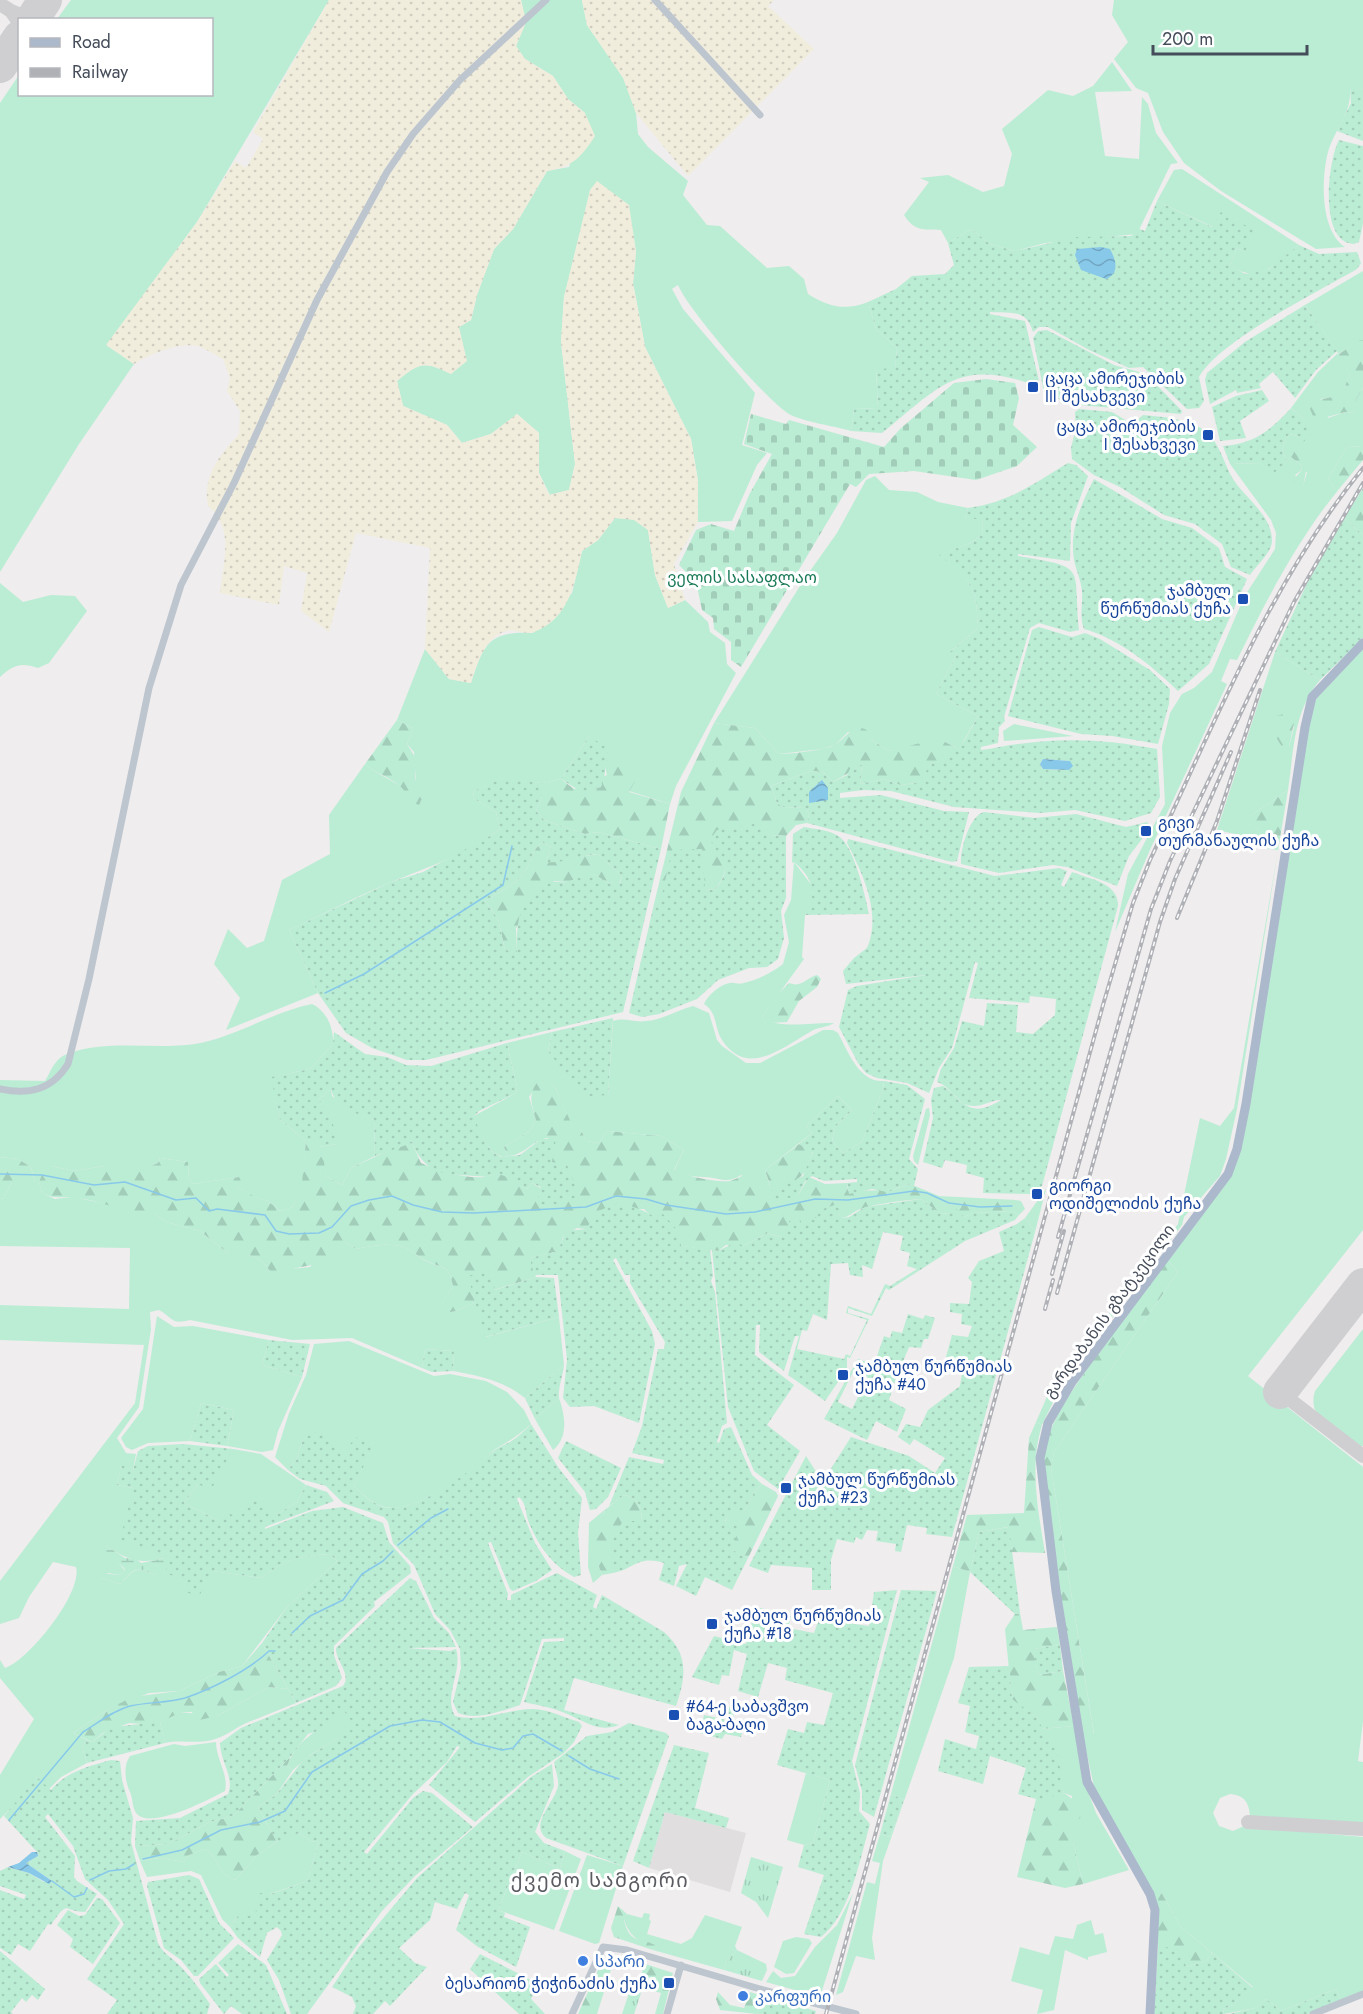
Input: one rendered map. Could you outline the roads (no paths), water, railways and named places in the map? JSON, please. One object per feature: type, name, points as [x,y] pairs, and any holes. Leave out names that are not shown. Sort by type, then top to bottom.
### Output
[{"type":"main road","name":"გარდაბანის გზატკეცილი","points":[[1150,2014],[1155,1910],[1150,1894],[1087,1782],[1042,1492],[1042,1442],[1048,1422],[1072,1382],[1228,1174],[1237,1149],[1246,1104],[1307,717],[1312,698],[1363,643]]},
{"type":"street","points":[[0,1089],[16,1093],[40,1090],[61,1075],[68,1064],[89,979],[149,688],[168,621],[181,585],[234,483],[317,300],[387,172],[413,134],[460,80],[546,0]]},
{"type":"street","points":[[655,0],[760,115]]},
{"type":"street","points":[[572,2014],[603,1947],[627,1950],[856,2014]]},
{"type":"street","points":[[667,2014],[681,1965]]},
{"type":"street","points":[[1313,2014],[1363,1994]]},
{"type":"water","points":[[1101,247],[1110,249],[1116,266],[1113,273],[1106,279],[1081,270],[1075,255],[1077,249]]},
{"type":"water","points":[[1043,759],[1070,761],[1073,766],[1069,770],[1043,769],[1040,764]]},
{"type":"water","points":[[822,780],[828,788],[828,800],[809,803],[809,792]]},
{"type":"water","points":[[32,1852],[37,1852],[38,1856],[26,1863],[52,1881],[49,1884],[29,1873],[8,1867],[19,1863]]},
{"type":"waterway","points":[[325,993],[364,974],[503,885],[512,846]]},
{"type":"waterway","points":[[0,1174],[42,1175],[94,1185],[125,1182],[176,1200],[196,1198],[209,1211],[217,1209],[265,1215],[276,1231],[289,1234],[319,1233],[332,1227],[351,1206],[392,1196],[413,1205],[442,1212],[474,1213],[586,1207],[616,1196],[646,1199],[666,1205],[726,1214],[755,1212],[815,1199],[848,1200],[914,1191],[927,1193],[949,1203],[980,1207],[1012,1206]]},
{"type":"waterway","points":[[398,1545],[431,1518],[448,1509]]},
{"type":"waterway","points":[[292,1633],[310,1616],[343,1600],[362,1574],[383,1561],[393,1551]]},
{"type":"waterway","points":[[9,1820],[83,1732],[105,1718],[130,1706],[178,1700],[196,1694],[241,1672],[269,1651],[275,1651]]},
{"type":"waterway","points":[[143,1859],[182,1850],[221,1830],[260,1822],[285,1811],[312,1772],[390,1726],[422,1720],[440,1722],[475,1743],[502,1750],[513,1748],[523,1736],[533,1734],[562,1751]]},
{"type":"waterway","points":[[569,1756],[590,1769],[619,1779]]},
{"type":"waterway","points":[[90,1880],[109,1871],[126,1869],[134,1864]]},
{"type":"waterway","points":[[52,1881],[74,1897],[84,1894],[87,1888]]},
{"type":"railway","points":[[826,2014],[1133,903],[1150,860],[1221,707],[1271,607],[1329,513],[1363,468]]},
{"type":"railway","points":[[1058,1237],[1151,909],[1170,861],[1294,602],[1363,483]]},
{"type":"railway","points":[[1177,918],[1217,821],[1260,690]]},
{"type":"railway","points":[[1057,1293],[1160,922],[1175,879],[1231,752]]},
{"type":"railway","points":[[1052,1274],[1064,1231]]},
{"type":"railway","points":[[1045,1309],[1053,1280]]},
{"type":"place","name":"ცაცა ამირეჯიბის III შესახვევი","points":[[1033,387]]},
{"type":"place","name":"ცაცა ამირეჯიბის I შესახვევი","points":[[1208,435]]},
{"type":"place","name":"ჯამბულ წურწუმიას ქუჩა","points":[[1243,599]]},
{"type":"place","name":"გივი თურმანაულის ქუჩა","points":[[1146,831]]},
{"type":"place","name":"გიორგი ოდიშელიძის ქუჩა","points":[[1037,1194]]},
{"type":"place","name":"ჯამბულ წურწუმიას ქუჩა #40","points":[[843,1375]]},
{"type":"place","name":"ჯამბულ წურწუმიას ქუჩა #23","points":[[786,1488]]},
{"type":"place","name":"ჯამბულ წურწუმიას ქუჩა #18","points":[[712,1624]]},
{"type":"place","name":"#64-ე საბავშვო ბაგა-ბაღი","points":[[674,1715]]},
{"type":"place","name":"სპარი","points":[[583,1961]]},
{"type":"place","name":"ბესარიონ ჭიჭინაძის ქუჩა","points":[[669,1983]]},
{"type":"place","name":"კარფური","points":[[743,1996]]},
{"type":"district","name":"ქვემო სამგორი","points":[[600,1880]]},
{"type":"park label","name":"ველის სასაფლაო","points":[[742,577]]}]
